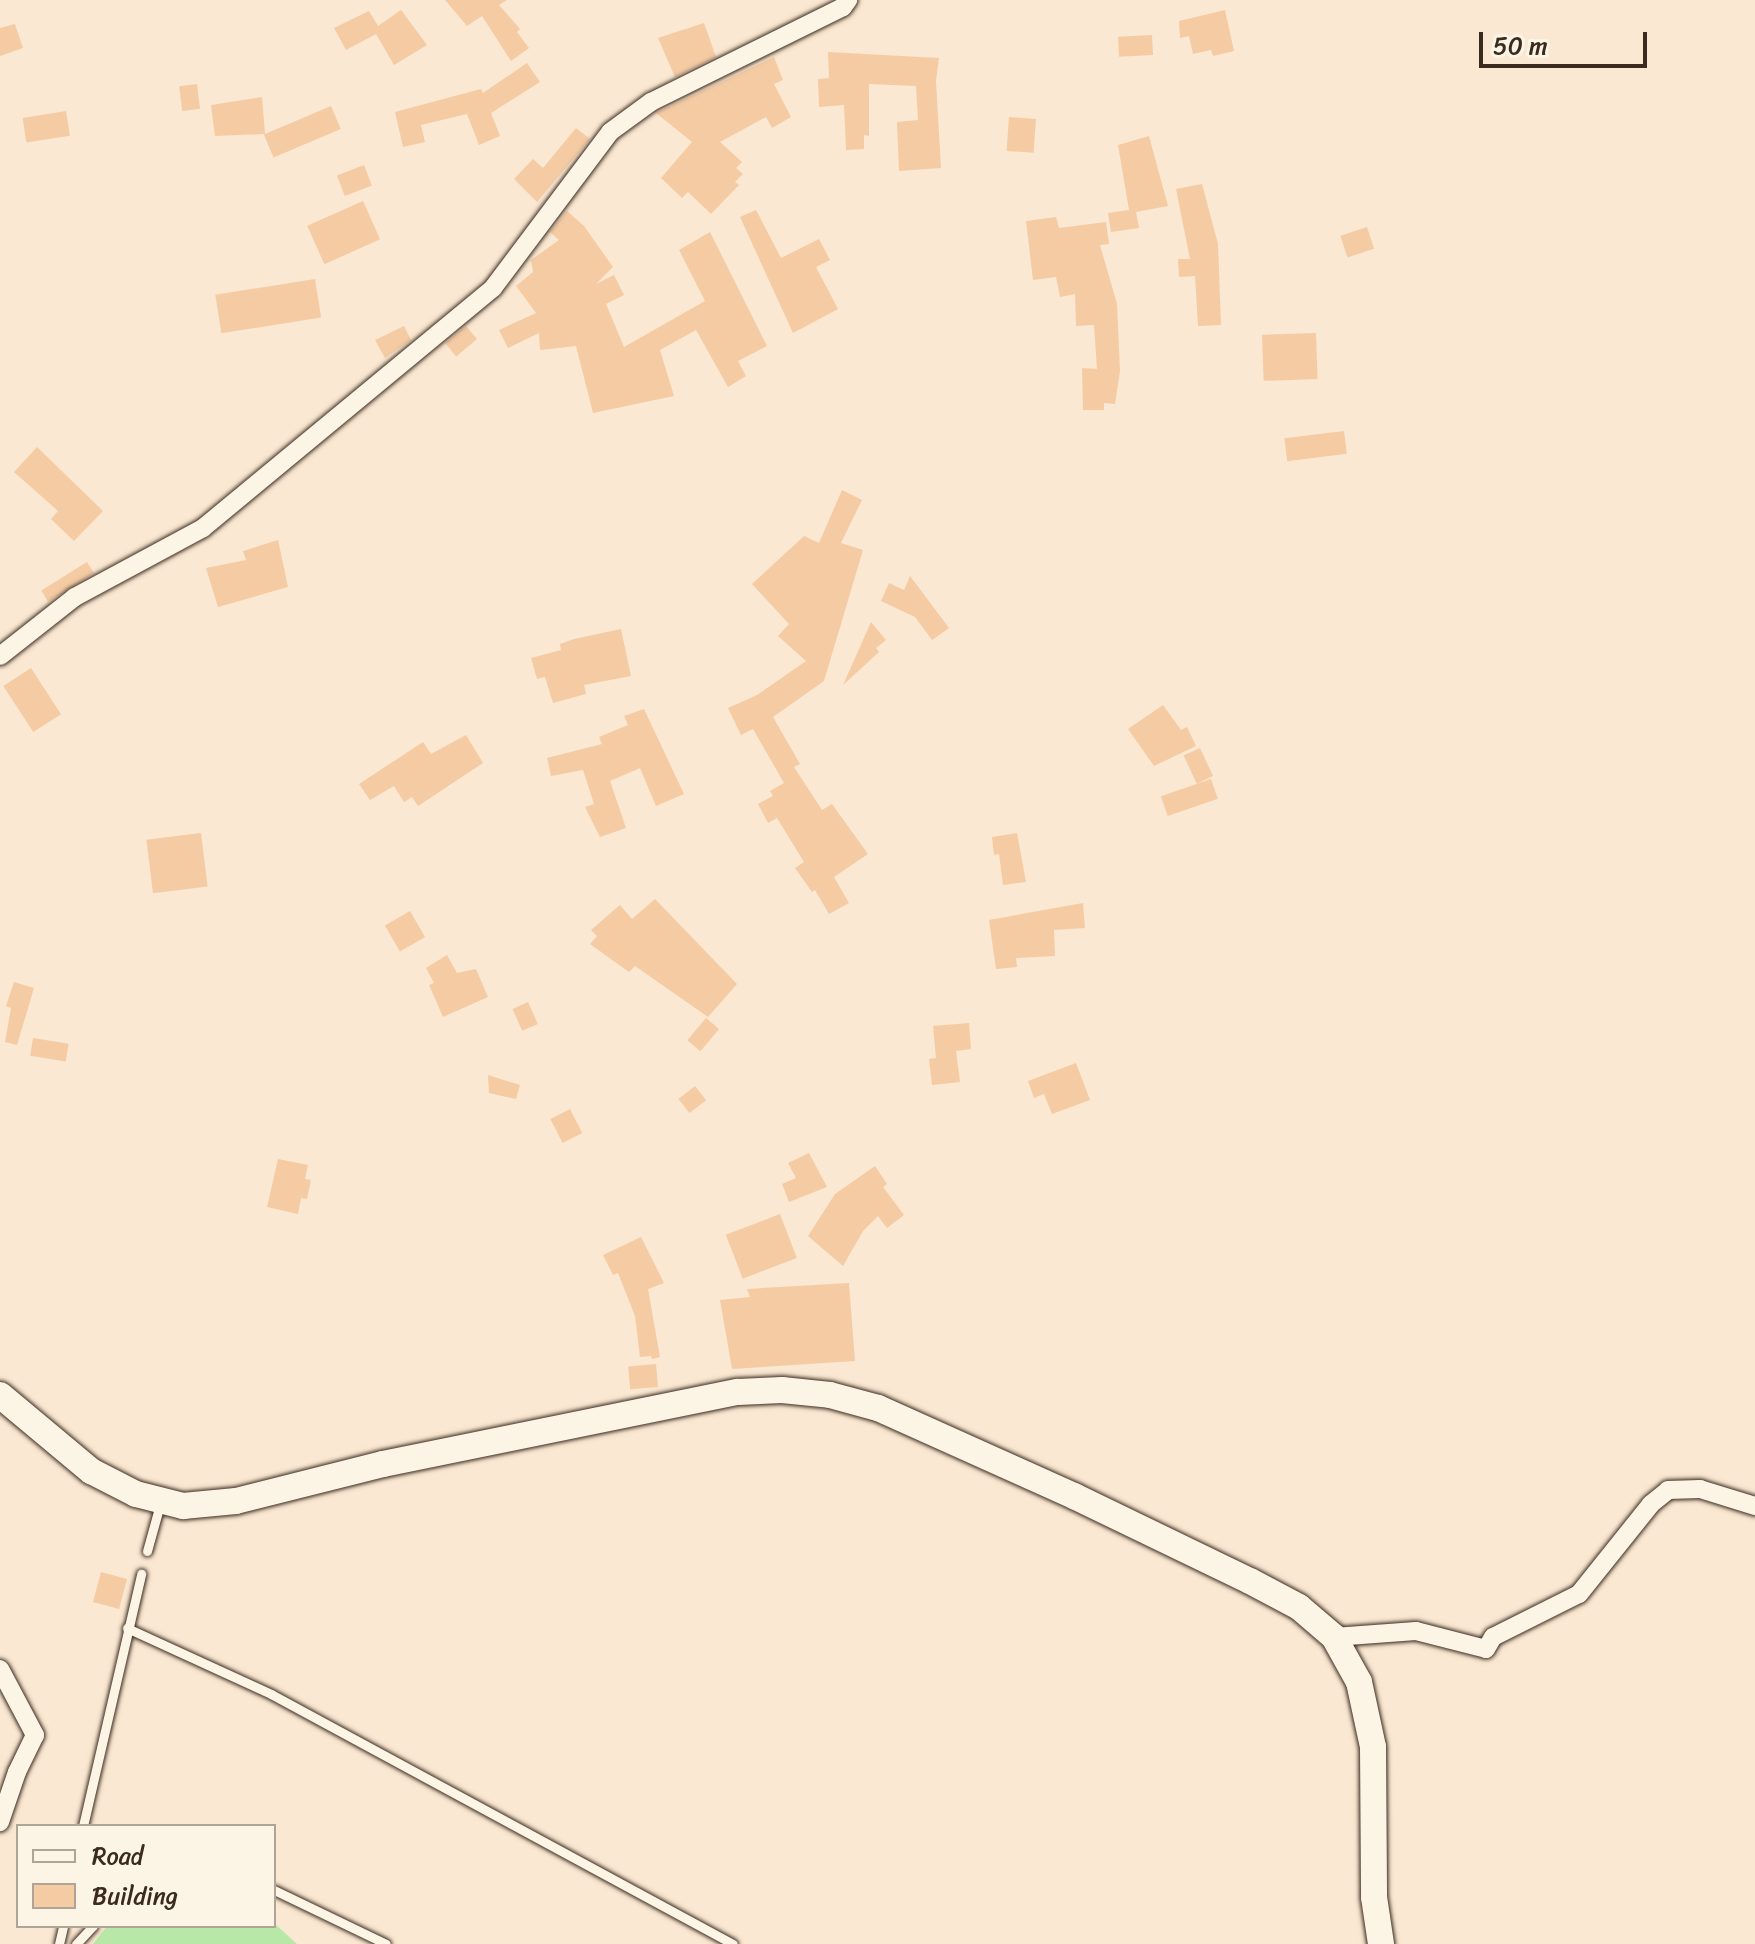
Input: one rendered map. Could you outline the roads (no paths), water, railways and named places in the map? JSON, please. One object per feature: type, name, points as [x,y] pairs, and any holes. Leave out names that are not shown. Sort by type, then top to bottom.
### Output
[{"type":"main road","points":[[0,1395],[91,1471],[161,1502],[183,1506],[236,1501],[383,1464],[738,1392],[782,1390],[830,1395],[878,1408],[1074,1496],[1299,1607],[1334,1637],[1359,1682],[1373,1747],[1374,1897],[1381,1944]]},
{"type":"street","points":[[0,656],[75,597],[203,528],[493,288],[610,132],[651,102],[843,7],[848,0]]},
{"type":"street","points":[[1334,1637],[1416,1631],[1486,1649],[1493,1637],[1579,1594],[1651,1504],[1668,1490],[1700,1489],[1755,1506]]},
{"type":"street","points":[[0,1669],[35,1735],[17,1772],[0,1822]]},
{"type":"lane","points":[[147,1551],[161,1502]]},
{"type":"lane","points":[[83,1824],[141,1574]]},
{"type":"lane","points":[[127,1628],[271,1694],[733,1944]]},
{"type":"lane","points":[[276,1891],[386,1944]]},
{"type":"lane","points":[[76,1944],[91,1928]]}]
